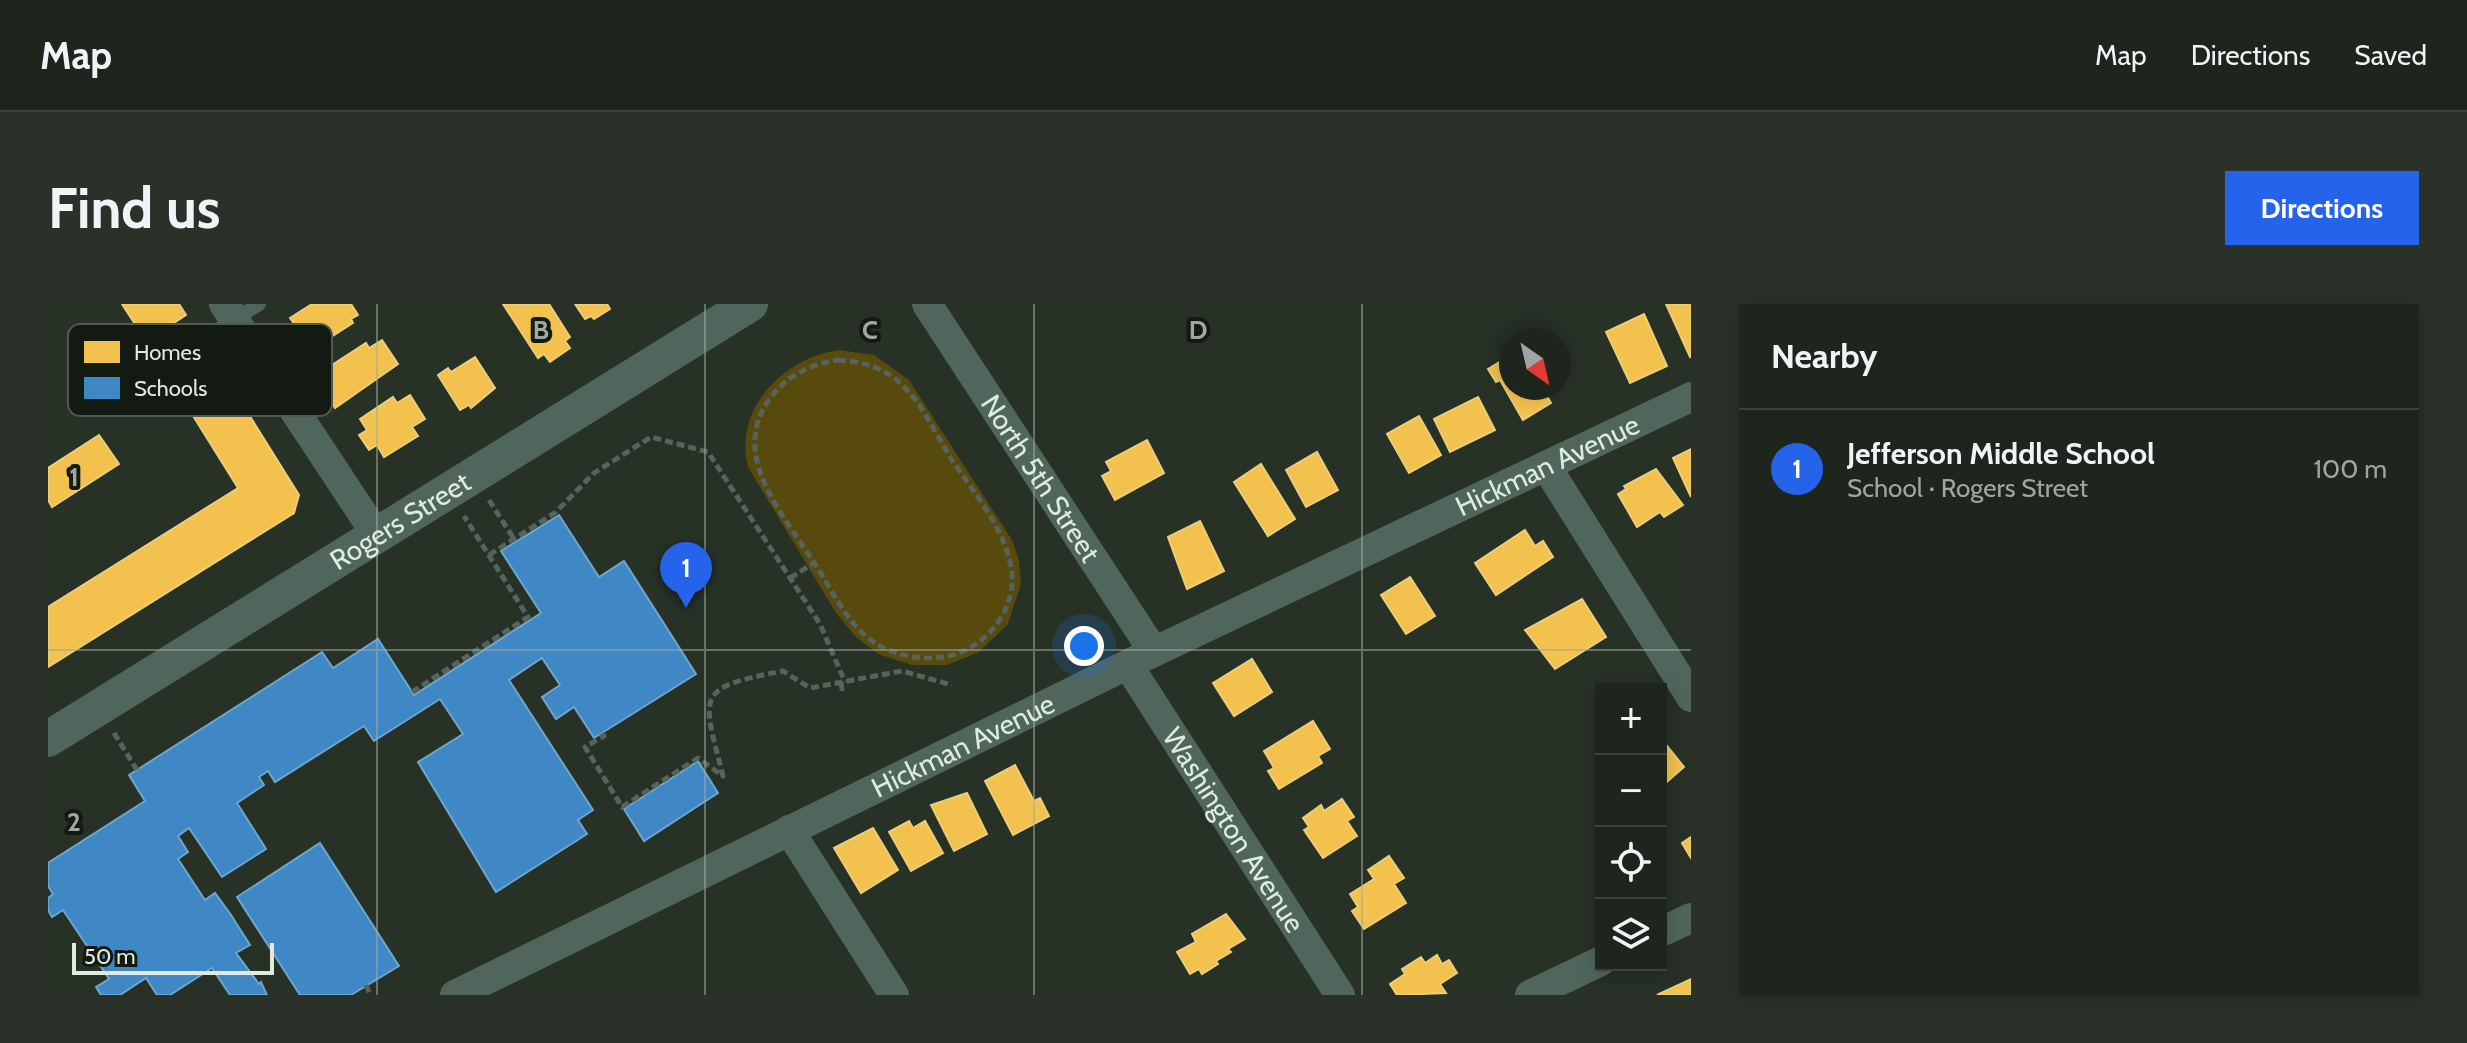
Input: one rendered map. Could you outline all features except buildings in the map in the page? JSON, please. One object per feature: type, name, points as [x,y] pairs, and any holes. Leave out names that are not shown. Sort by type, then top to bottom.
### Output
[{"type":"street","name":"Rogers Street","points":[[48,739],[750,304]]},
{"type":"street","name":"North 5th Street","points":[[927,304],[1141,659]]},
{"type":"street","name":"Hickman Avenue","points":[[455,995],[1141,659],[1691,397]]},
{"type":"street","points":[[304,416],[376,534]]},
{"type":"street","points":[[1546,466],[1691,697]]},
{"type":"street","name":"Washington Avenue","points":[[1141,659],[1340,995]]},
{"type":"street","points":[[789,830],[894,995]]},
{"type":"street","points":[[1667,929],[1691,918]]},
{"type":"street","points":[[1530,995],[1595,964]]},
{"type":"lane","points":[[217,324],[239,309]]},
{"type":"path","points":[[838,360],[863,362],[884,371],[907,390],[989,517],[1010,556],[1011,595],[999,622],[978,643],[950,656],[920,658],[889,650],[864,635],[814,563],[758,469],[753,438],[757,420],[778,389],[804,370],[838,360]]},
{"type":"path","points":[[489,555],[556,512],[594,473],[651,437],[708,452],[820,624],[843,682],[843,695]]},
{"type":"path","points":[[489,500],[514,539]]},
{"type":"path","points":[[412,692],[528,617],[463,515]]},
{"type":"path","points":[[790,578],[814,563]]},
{"type":"path","points":[[602,733],[604,736],[585,747],[622,807],[698,758],[723,776],[708,712],[714,694],[730,681],[783,671],[810,688],[902,671],[952,685]]},
{"type":"path","points":[[113,731],[137,770]]},
{"type":"path","points":[[366,985],[370,995]]},
{"type":"shaded area","points":[[839,350],[874,355],[909,380],[1012,540],[1019,560],[1021,584],[1008,624],[979,652],[947,665],[912,665],[878,654],[856,637],[836,613],[748,467],[745,446],[748,425],[755,407],[767,390],[799,364]]},
{"type":"place","name":"Jefferson Middle School","points":[[686,608]]}]
